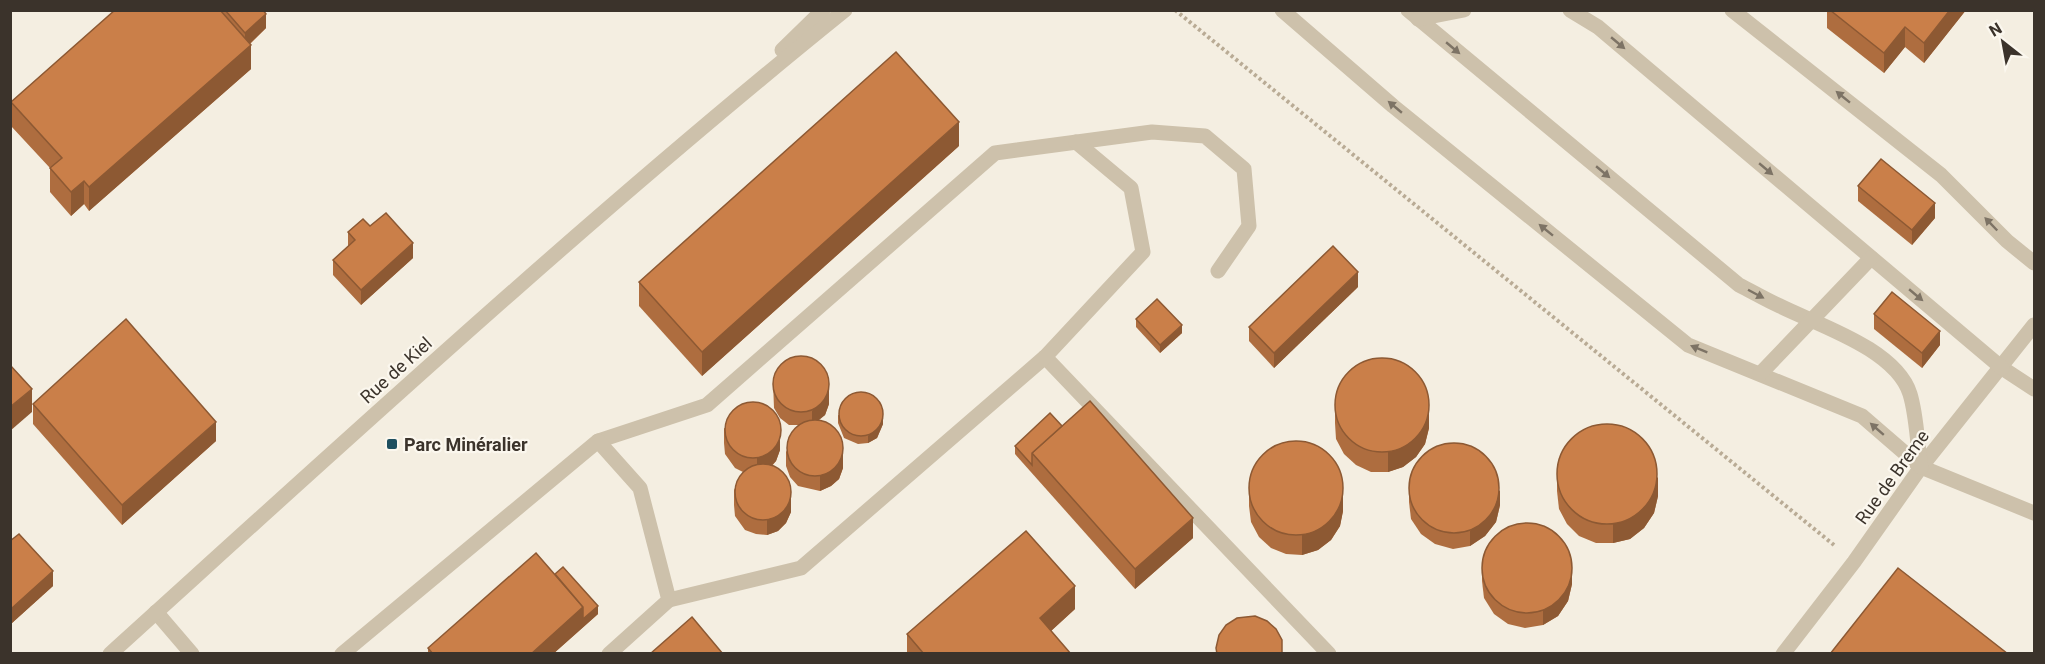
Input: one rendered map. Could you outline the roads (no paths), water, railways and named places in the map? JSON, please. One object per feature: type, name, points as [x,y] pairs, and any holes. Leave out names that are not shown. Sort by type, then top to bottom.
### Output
[{"type":"street","name":"Rue de Kiel","points":[[711,118],[823,10]]},
{"type":"street","name":"Rue de Kiel","points":[[110,654],[539,266],[711,118],[845,10]]},
{"type":"street","points":[[1282,10],[1393,106],[1688,345],[1862,416],[1921,467],[2034,513]]},
{"type":"street","points":[[1413,14],[1464,10]]},
{"type":"street","points":[[1570,10],[1598,27],[2002,368],[2034,389]]},
{"type":"street","points":[[1732,10],[1941,176],[2007,241],[2034,263]]},
{"type":"street","points":[[1413,14],[1739,285],[1781,307],[1812,319],[1891,365],[1910,393],[1921,467]]},
{"type":"street","points":[[342,654],[598,441],[707,405],[994,153],[1152,132],[1205,136],[1244,169],[1249,226],[1218,271]]},
{"type":"street","points":[[609,654],[669,600],[801,568],[1045,357],[1143,252],[1131,188],[1076,142]]},
{"type":"street","points":[[1760,374],[1871,258]]},
{"type":"street","name":"Rue de Breme","points":[[1783,654],[1854,562],[1921,467],[2034,325]]},
{"type":"street","points":[[1045,357],[1329,654]]},
{"type":"street","points":[[598,441],[640,488],[669,600]]},
{"type":"street","points":[[156,612],[192,654]]},
{"type":"place","name":"Parc Minéralier","points":[[392,444]]}]
